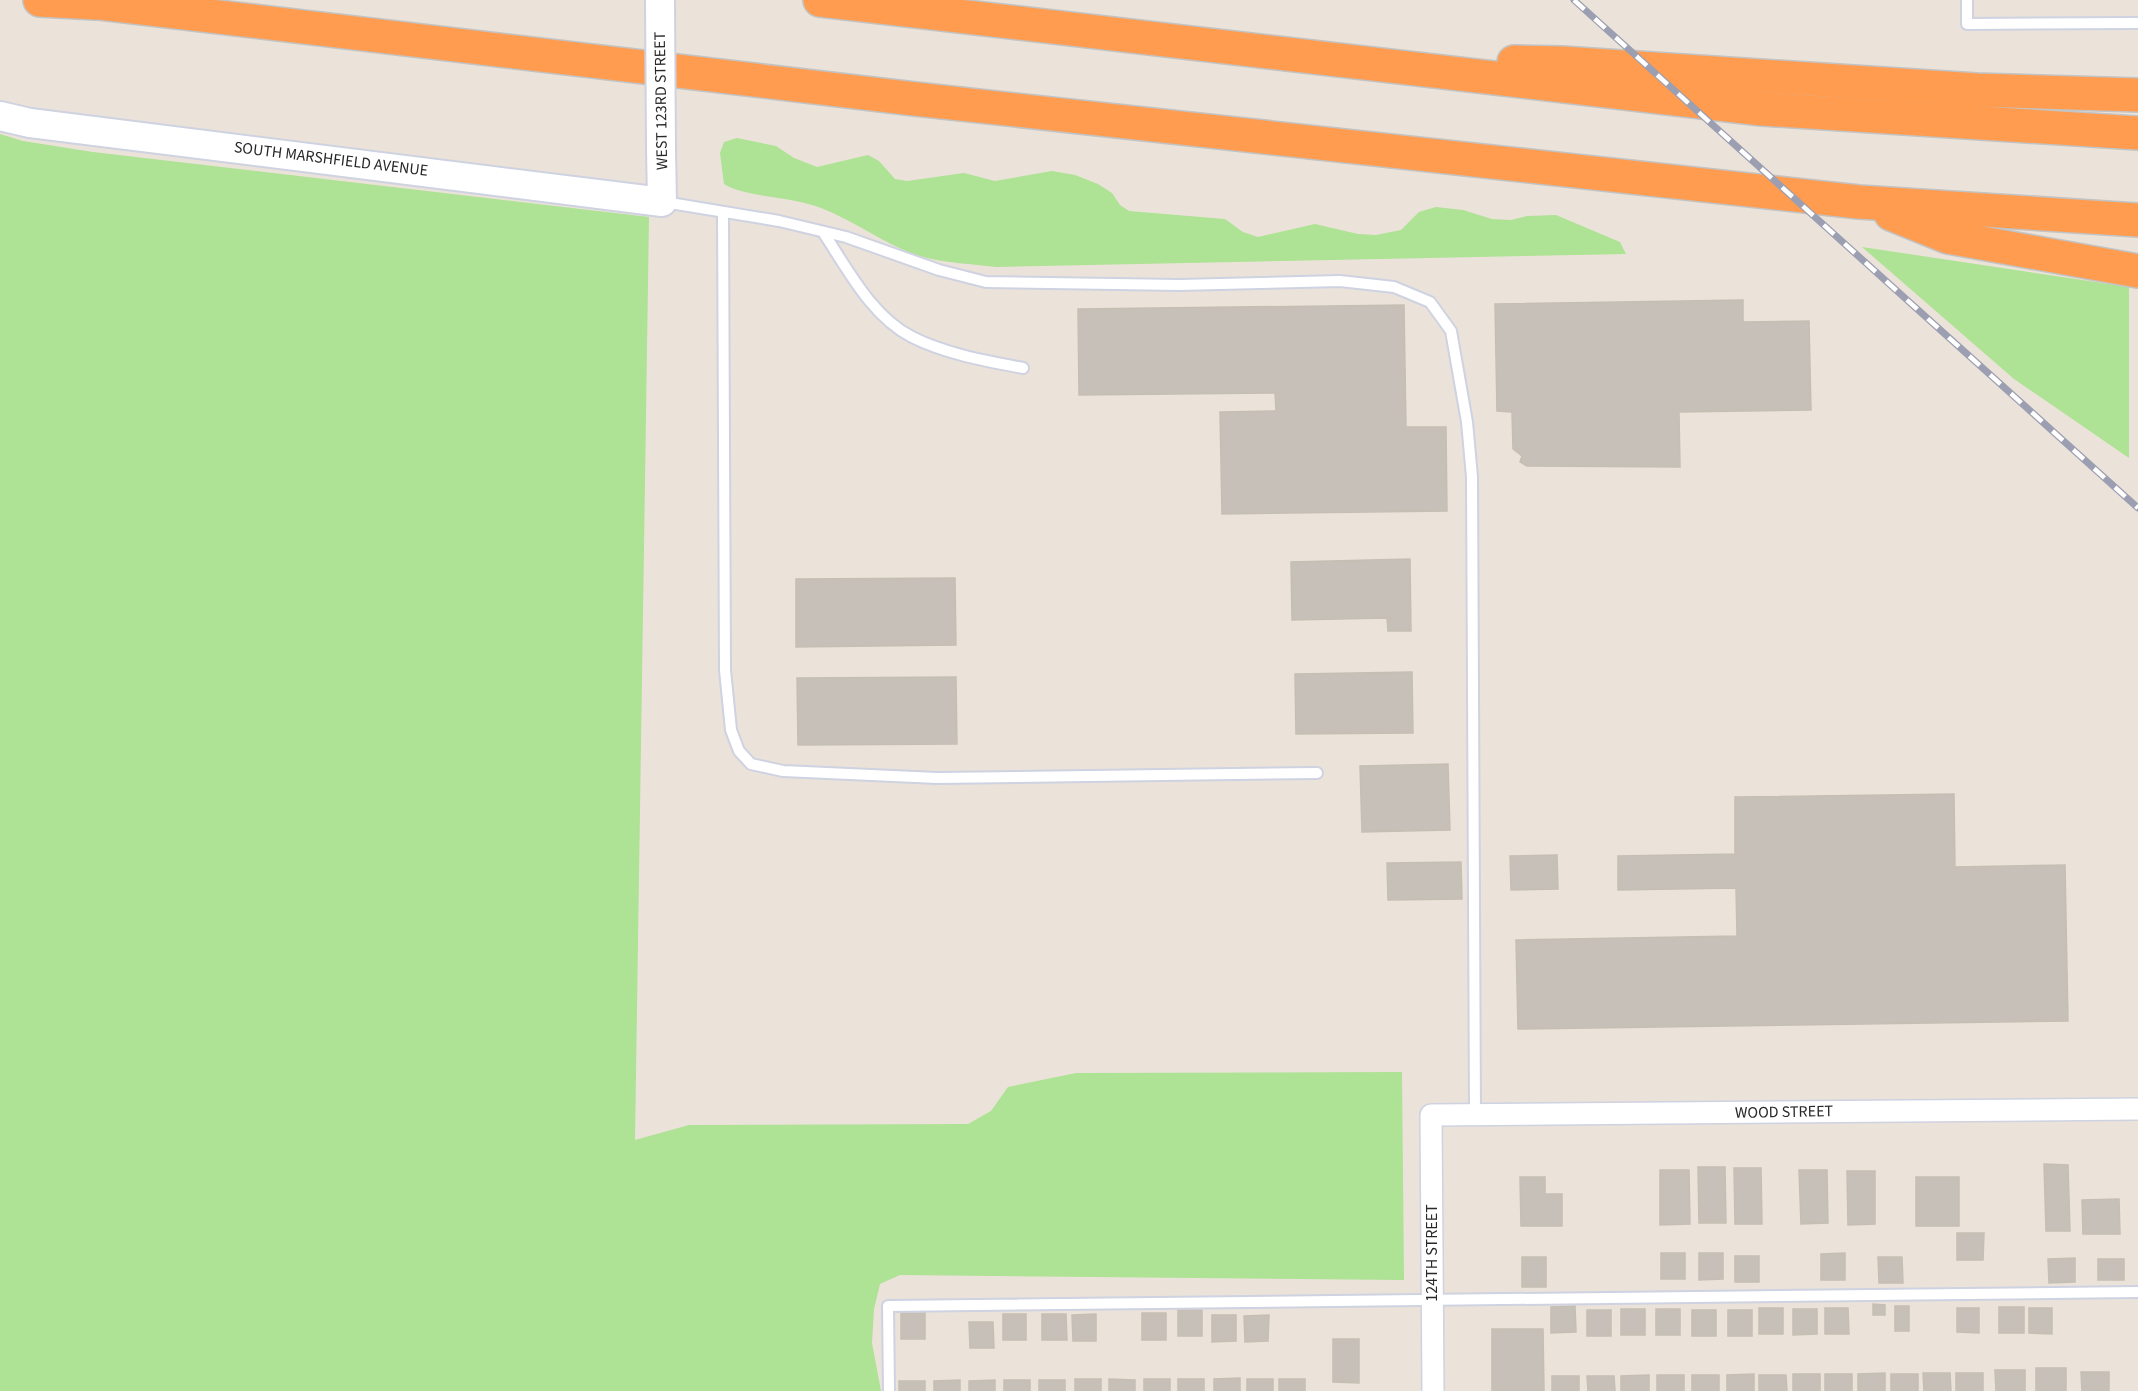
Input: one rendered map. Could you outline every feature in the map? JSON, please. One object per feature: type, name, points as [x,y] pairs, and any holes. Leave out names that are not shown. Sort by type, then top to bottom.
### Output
[{"type":"highway","points":[[40,0],[88,2],[915,99],[1859,202],[2138,220]]},
{"type":"highway","points":[[820,0],[1315,59],[1762,108],[2138,133]]},
{"type":"highway","points":[[1315,59],[1562,63],[1977,90],[2138,95]]},
{"type":"highway","points":[[1859,202],[1948,237],[2138,271]]},
{"type":"main road","name":"WEST 123RD STREET","points":[[660,0],[662,202]]},
{"type":"main road","name":"SOUTH MARSHFIELD AVENUE","points":[[0,116],[30,123],[662,202]]},
{"type":"street","name":"WOOD STREET","points":[[1431,1115],[2138,1109]]},
{"type":"street","name":"124TH STREET","points":[[1431,1115],[1433,1391]]},
{"type":"lane","points":[[1967,0],[1967,24],[2138,23]]},
{"type":"lane","points":[[662,202],[823,232],[986,282],[1179,285],[1340,281],[1394,287],[1430,302],[1451,331],[1467,422],[1472,477],[1475,1115]]},
{"type":"lane","points":[[723,212],[725,670],[731,730],[739,751],[751,764],[783,771],[937,777],[1317,773]]},
{"type":"lane","points":[[823,232],[873,303],[911,336],[970,358],[1023,368]]},
{"type":"lane","points":[[889,1391],[888,1306],[2138,1292]]},
{"type":"green space","points":[[0,134],[23,141],[93,152],[649,217],[635,1140],[689,1125],[968,1124],[991,1111],[1008,1087],[1076,1073],[1402,1072],[1404,1280],[900,1275],[880,1284],[874,1309],[872,1343],[881,1391],[0,1391]]},
{"type":"green space","points":[[737,138],[776,146],[794,158],[817,167],[868,155],[879,161],[895,179],[907,181],[964,173],[995,181],[1052,171],[1075,175],[1098,184],[1112,193],[1120,205],[1129,211],[1225,219],[1243,232],[1258,237],[1315,224],[1358,234],[1376,235],[1401,230],[1419,212],[1436,207],[1463,210],[1492,219],[1511,220],[1527,216],[1556,215],[1620,242],[1626,254],[996,267],[950,262],[908,252],[840,216],[812,205],[743,192],[724,184],[720,153],[724,142]]},
{"type":"green space","points":[[1862,247],[2129,287],[2129,458],[2014,379]]},
{"type":"building","points":[[1743,300],[1743,322],[1809,321],[1811,410],[1679,412],[1680,467],[1527,466],[1520,462],[1522,456],[1513,449],[1512,412],[1497,411],[1495,304]]},
{"type":"building","points":[[1404,305],[1406,427],[1446,427],[1447,511],[1222,514],[1220,412],[1276,411],[1275,393],[1079,395],[1078,309]]},
{"type":"building","points":[[1410,559],[1411,631],[1388,631],[1387,618],[1292,620],[1291,562]]},
{"type":"building","points":[[955,578],[956,645],[796,647],[796,579]]},
{"type":"building","points":[[1412,672],[1413,733],[1296,734],[1295,674]]},
{"type":"building","points":[[956,677],[957,744],[798,745],[797,678]]},
{"type":"building","points":[[1448,764],[1450,830],[1362,832],[1360,766]]},
{"type":"building","points":[[1954,794],[1955,867],[2065,865],[2068,1021],[1518,1029],[1516,940],[1737,936],[1736,888],[1618,890],[1618,856],[1735,854],[1735,797]]},
{"type":"building","points":[[1557,855],[1558,889],[1511,890],[1510,856]]},
{"type":"building","points":[[1461,862],[1462,899],[1388,900],[1387,863]]},
{"type":"building","points":[[2044,1164],[2068,1165],[2070,1231],[2046,1231]]},
{"type":"building","points":[[1698,1167],[1725,1167],[1726,1223],[1699,1223]]},
{"type":"building","points":[[1734,1168],[1761,1168],[1762,1224],[1735,1224]]},
{"type":"building","points":[[1660,1170],[1689,1170],[1690,1224],[1660,1225]]},
{"type":"building","points":[[1799,1170],[1827,1170],[1828,1223],[1801,1224]]},
{"type":"building","points":[[1847,1171],[1875,1171],[1875,1224],[1848,1225]]},
{"type":"building","points":[[1520,1177],[1545,1177],[1545,1194],[1562,1194],[1562,1226],[1521,1226]]},
{"type":"building","points":[[1916,1177],[1959,1177],[1959,1226],[1916,1226]]},
{"type":"building","points":[[2119,1199],[2120,1234],[2083,1234],[2082,1200]]},
{"type":"building","points":[[1957,1233],[1984,1233],[1983,1260],[1957,1260]]},
{"type":"building","points":[[1661,1253],[1685,1253],[1685,1279],[1661,1279]]},
{"type":"building","points":[[1699,1253],[1723,1253],[1723,1279],[1699,1280]]},
{"type":"building","points":[[1845,1253],[1845,1280],[1821,1280],[1821,1254]]},
{"type":"building","points":[[1735,1256],[1759,1256],[1759,1282],[1735,1282]]},
{"type":"building","points":[[1522,1257],[1546,1257],[1546,1287],[1522,1287]]},
{"type":"building","points":[[1878,1257],[1902,1257],[1903,1283],[1879,1283]]},
{"type":"building","points":[[2075,1258],[2075,1282],[2049,1283],[2048,1259]]},
{"type":"building","points":[[2098,1259],[2124,1259],[2124,1280],[2098,1280]]},
{"type":"building","points":[[1873,1304],[1885,1305],[1885,1315],[1873,1315]]},
{"type":"building","points":[[1575,1306],[1576,1332],[1551,1333],[1551,1307]]},
{"type":"building","points":[[1895,1306],[1909,1306],[1909,1331],[1895,1331]]},
{"type":"building","points":[[1999,1307],[2024,1307],[2024,1333],[1999,1333]]},
{"type":"building","points":[[1759,1308],[1783,1308],[1783,1334],[1759,1334]]},
{"type":"building","points":[[1825,1308],[1848,1308],[1849,1334],[1825,1334]]},
{"type":"building","points":[[1957,1308],[1979,1308],[1979,1333],[1957,1332]]},
{"type":"building","points":[[2029,1308],[2052,1308],[2052,1334],[2029,1333]]},
{"type":"building","points":[[1621,1309],[1645,1309],[1645,1335],[1621,1335]]},
{"type":"building","points":[[1656,1309],[1680,1309],[1680,1335],[1656,1335]]},
{"type":"building","points":[[1793,1309],[1817,1309],[1817,1334],[1793,1335]]},
{"type":"building","points":[[1178,1310],[1202,1310],[1202,1336],[1178,1336]]},
{"type":"building","points":[[1587,1310],[1611,1310],[1611,1336],[1587,1336]]},
{"type":"building","points":[[1692,1310],[1716,1310],[1716,1336],[1692,1336]]},
{"type":"building","points":[[1728,1310],[1752,1310],[1752,1336],[1728,1336]]},
{"type":"building","points":[[901,1313],[925,1313],[925,1339],[901,1339]]},
{"type":"building","points":[[1142,1313],[1166,1313],[1166,1340],[1142,1340]]},
{"type":"building","points":[[1003,1314],[1026,1314],[1026,1340],[1003,1340]]},
{"type":"building","points":[[1042,1314],[1066,1314],[1067,1340],[1042,1340]]},
{"type":"building","points":[[1096,1314],[1096,1341],[1073,1341],[1072,1315]]},
{"type":"building","points":[[1212,1315],[1236,1315],[1236,1341],[1212,1342]]},
{"type":"building","points":[[1269,1315],[1268,1341],[1245,1342],[1244,1316]]},
{"type":"building","points":[[969,1322],[993,1322],[994,1348],[970,1348]]},
{"type":"building","points":[[1492,1329],[1543,1329],[1544,1391],[1492,1391]]},
{"type":"building","points":[[1333,1339],[1359,1339],[1359,1383],[1333,1382]]},
{"type":"building","points":[[2036,1368],[2066,1368],[2066,1391],[2036,1391]]},
{"type":"building","points":[[1995,1370],[2025,1370],[2025,1391],[1996,1391]]},
{"type":"building","points":[[2081,1372],[2109,1372],[2109,1391],[2082,1391]]},
{"type":"building","points":[[1885,1373],[1885,1391],[1858,1391],[1858,1374]]},
{"type":"building","points":[[1923,1373],[1950,1373],[1951,1391],[1924,1391]]},
{"type":"building","points":[[1956,1373],[1983,1373],[1983,1391],[1956,1391]]},
{"type":"building","points":[[1754,1374],[1754,1391],[1727,1391],[1727,1375]]},
{"type":"building","points":[[1793,1374],[1820,1374],[1820,1391],[1793,1391]]},
{"type":"building","points":[[1825,1374],[1852,1374],[1852,1391],[1825,1391]]},
{"type":"building","points":[[1891,1374],[1918,1374],[1918,1391],[1891,1391]]},
{"type":"building","points":[[1649,1375],[1649,1391],[1621,1391],[1621,1376]]},
{"type":"building","points":[[1657,1375],[1684,1375],[1684,1391],[1657,1391]]},
{"type":"building","points":[[1692,1375],[1719,1375],[1719,1391],[1692,1391]]},
{"type":"building","points":[[1759,1375],[1786,1375],[1787,1391],[1759,1391]]},
{"type":"building","points":[[1552,1376],[1579,1376],[1579,1391],[1552,1391]]},
{"type":"building","points":[[1587,1376],[1614,1376],[1615,1391],[1588,1391]]},
{"type":"building","points":[[1240,1378],[1240,1391],[1214,1391],[1214,1379]]},
{"type":"building","points":[[1075,1379],[1101,1379],[1101,1391],[1075,1391]]},
{"type":"building","points":[[1109,1379],[1135,1380],[1135,1391],[1109,1391]]},
{"type":"building","points":[[1144,1379],[1170,1379],[1170,1391],[1144,1391]]},
{"type":"building","points":[[1178,1379],[1204,1379],[1204,1391],[1178,1391]]},
{"type":"building","points":[[1247,1379],[1273,1379],[1273,1391],[1247,1391]]},
{"type":"building","points":[[1279,1379],[1305,1379],[1305,1391],[1279,1391]]},
{"type":"building","points":[[960,1380],[960,1391],[934,1391],[934,1381]]},
{"type":"building","points":[[995,1380],[995,1391],[969,1391],[969,1381]]},
{"type":"building","points":[[1004,1380],[1030,1380],[1030,1391],[1004,1391]]},
{"type":"building","points":[[1039,1380],[1065,1380],[1065,1391],[1039,1391]]},
{"type":"building","points":[[899,1381],[925,1381],[925,1391],[899,1391]]},
{"type":"railway","points":[[1574,0],[2138,508]]}]
